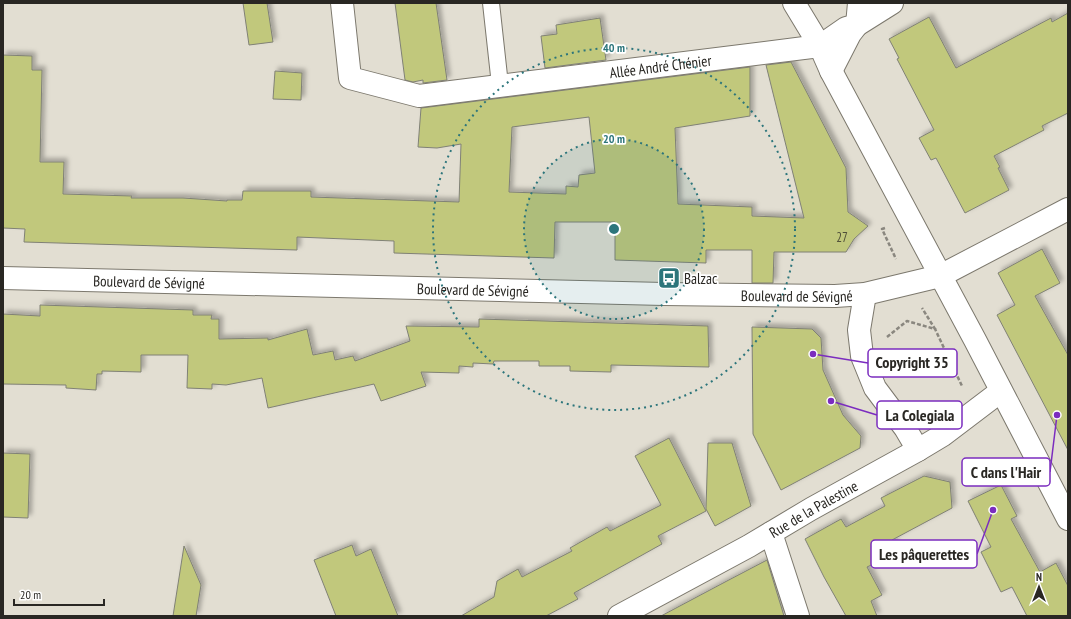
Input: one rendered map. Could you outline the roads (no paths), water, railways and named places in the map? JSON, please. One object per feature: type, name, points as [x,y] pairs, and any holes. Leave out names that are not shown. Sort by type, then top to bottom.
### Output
[{"type":"street","name":"Allée André Chénier","points":[[342,3],[350,78],[418,96],[820,46]]},
{"type":"street","points":[[794,3],[820,46],[831,71],[975,340],[1068,519]]},
{"type":"street","points":[[831,71],[850,34],[857,25],[859,3]]},
{"type":"street","points":[[820,46],[846,28],[857,25],[892,3]]},
{"type":"street","name":"Boulevard de Sévigné","points":[[3,278],[680,294],[835,296],[865,294],[940,276],[1068,209]]},
{"type":"street","points":[[865,294],[859,330],[862,356],[875,388],[905,428],[918,450]]},
{"type":"street","name":"Rue de la Palestine","points":[[619,616],[771,533],[811,509],[918,450],[959,424],[1001,391]]},
{"type":"street","points":[[771,533],[798,616]]},
{"type":"lane","points":[[491,3],[500,85]]},
{"type":"place","name":"Balzac","points":[[669,278]]},
{"type":"place","name":"Copyright 35","points":[[813,354]]},
{"type":"place","name":"La Colegiala","points":[[831,401]]},
{"type":"place","name":"C dans l'Hair","points":[[1057,415]]},
{"type":"place","name":"Les pâquerettes","points":[[993,510]]}]
